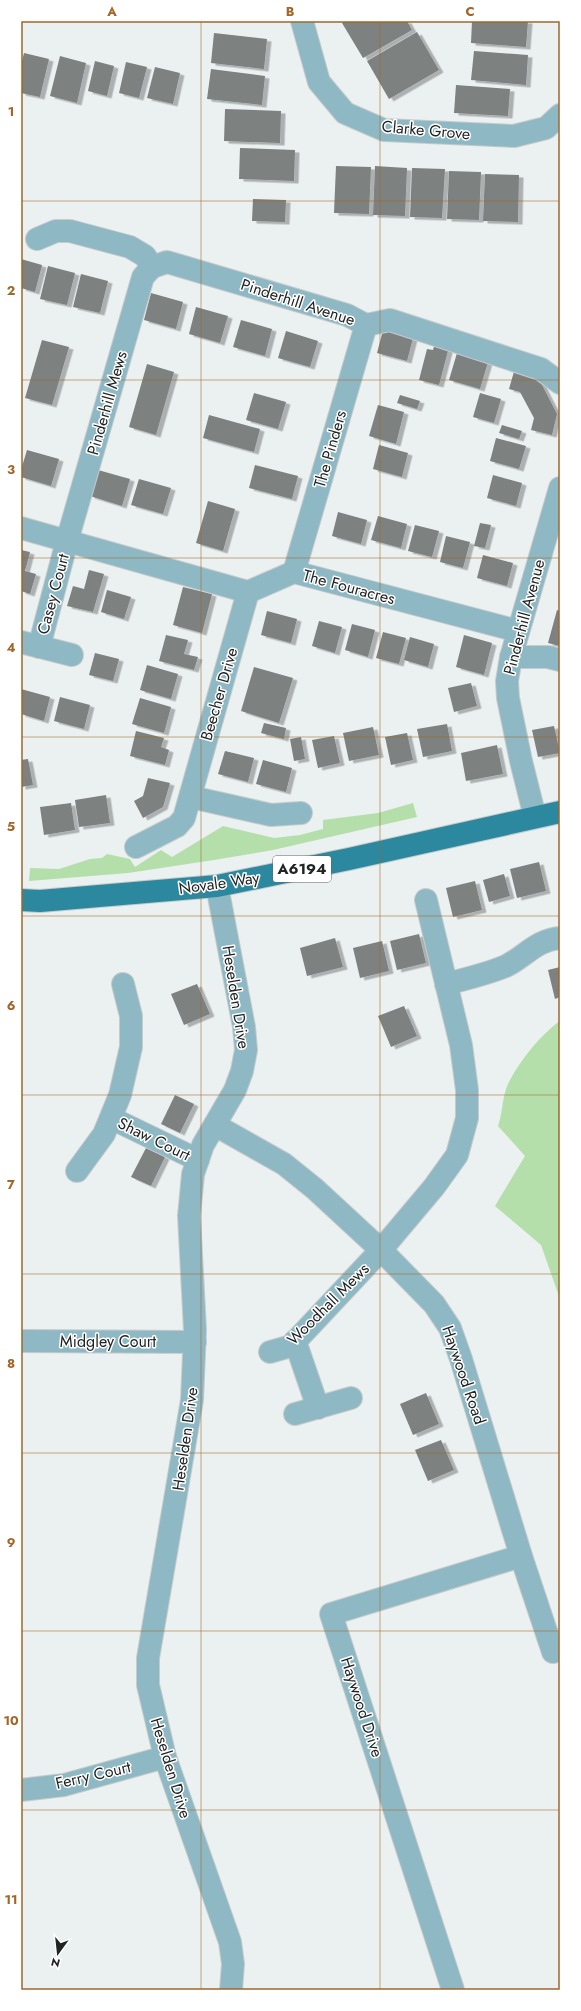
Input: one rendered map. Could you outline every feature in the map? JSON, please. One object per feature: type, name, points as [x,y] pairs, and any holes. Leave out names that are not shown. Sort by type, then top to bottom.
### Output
[{"type":"main road","name":"Novale Way","points":[[27,903],[217,886],[349,859],[560,812]]},
{"type":"street","name":"Clarke Grove","points":[[302,21],[318,82],[345,113],[384,130],[514,136],[546,128],[560,115]]},
{"type":"street","points":[[37,238],[56,231],[70,231],[130,247],[145,256],[152,267]]},
{"type":"street","name":"Pinderhill Avenue","points":[[152,267],[167,262],[347,315],[366,325],[390,320],[541,369],[560,383]]},
{"type":"street","name":"Pinderhill Mews","points":[[67,541],[143,277],[152,267]]},
{"type":"street","name":"The Pinders","points":[[294,572],[366,325]]},
{"type":"street","name":"Pinderhill Avenue","points":[[536,817],[521,761],[508,698],[508,681],[511,657],[518,631],[559,495]]},
{"type":"street","points":[[21,528],[248,592]]},
{"type":"street","name":"Casey Court","points":[[67,541],[30,644],[72,655]]},
{"type":"street","name":"The Fouracres","points":[[248,592],[294,572],[518,631]]},
{"type":"street","name":"Beecher Drive","points":[[136,847],[177,826],[184,818],[248,592]]},
{"type":"street","points":[[511,657],[548,657],[560,660]]},
{"type":"street","points":[[191,797],[271,815],[301,813]]},
{"type":"street","name":"Heselden Drive","points":[[217,886],[244,1027],[246,1050],[242,1071],[235,1090],[202,1145],[193,1174],[189,1216],[195,1342],[192,1400],[188,1431],[148,1658],[148,1685],[165,1758],[230,1942],[233,1964],[231,1990]]},
{"type":"street","name":"Woodhall Mews","points":[[270,1352],[291,1346],[381,1250],[434,1188],[457,1155],[467,1118],[467,1090],[461,1045],[426,900]]},
{"type":"street","points":[[446,984],[494,971],[522,957],[538,943],[560,938]]},
{"type":"street","name":"Shaw Court","points":[[77,1171],[104,1134],[120,1095],[130,1047],[131,1016],[123,984]]},
{"type":"street","name":"Shaw Court","points":[[111,1118],[198,1160]]},
{"type":"street","name":"Haywood Road","points":[[215,1125],[284,1164],[315,1189],[381,1250],[434,1304],[450,1328],[464,1366],[521,1556],[553,1652]]},
{"type":"street","name":"Midgley Court","points":[[21,1341],[195,1342]]},
{"type":"street","points":[[295,1341],[318,1408]]},
{"type":"street","points":[[295,1414],[351,1398]]},
{"type":"street","name":"Haywood Drive","points":[[453,1990],[331,1614],[521,1556]]},
{"type":"street","name":"Ferry Court","points":[[21,1790],[64,1785],[165,1758]]},
{"type":"green space","points":[[413,803],[417,817],[273,850],[128,873],[29,881],[30,868],[59,869],[90,859],[102,858],[107,854],[130,859],[135,867],[161,850],[172,857],[223,826],[274,838],[300,835],[323,829],[323,820],[378,813]]},
{"type":"green space","points":[[560,1021],[560,1299],[541,1245],[495,1206],[525,1156],[498,1126],[506,1089],[518,1067],[538,1041]]},
{"type":"building","points":[[345,21],[407,21],[412,30],[363,58],[342,23]]},
{"type":"building","points":[[472,21],[528,21],[526,47],[471,43]]},
{"type":"building","points":[[417,32],[439,70],[389,99],[367,61]]},
{"type":"building","points":[[214,33],[267,39],[264,69],[211,63]]},
{"type":"building","points":[[474,51],[528,55],[526,85],[471,80]]},
{"type":"building","points":[[24,53],[49,59],[40,97],[21,93],[21,65]]},
{"type":"building","points":[[60,56],[86,63],[77,103],[50,96]]},
{"type":"building","points":[[95,61],[114,66],[107,96],[88,91]]},
{"type":"building","points":[[126,62],[147,67],[139,98],[119,93]]},
{"type":"building","points":[[155,67],[180,73],[173,104],[147,98]]},
{"type":"building","points":[[211,69],[265,76],[262,105],[207,99]]},
{"type":"building","points":[[456,85],[510,89],[508,116],[454,113]]},
{"type":"building","points":[[225,109],[281,111],[280,143],[224,141]]},
{"type":"building","points":[[240,148],[295,150],[294,181],[239,179]]},
{"type":"building","points":[[336,166],[371,167],[369,214],[334,213]]},
{"type":"building","points":[[375,166],[407,168],[405,216],[373,215]]},
{"type":"building","points":[[412,168],[445,169],[442,218],[410,217]]},
{"type":"building","points":[[449,171],[481,172],[479,220],[447,219]]},
{"type":"building","points":[[485,174],[519,175],[518,222],[483,221]]},
{"type":"building","points":[[253,199],[286,200],[285,222],[252,221]]},
{"type":"building","points":[[21,259],[42,265],[35,292],[21,288]]},
{"type":"building","points":[[48,266],[75,273],[67,305],[40,299]]},
{"type":"building","points":[[81,274],[108,281],[100,313],[73,307]]},
{"type":"building","points":[[151,293],[183,302],[176,329],[144,320]]},
{"type":"building","points":[[196,307],[228,316],[220,343],[189,334]]},
{"type":"building","points":[[241,320],[272,329],[265,356],[233,347]]},
{"type":"building","points":[[383,330],[413,338],[407,361],[377,353]]},
{"type":"building","points":[[286,331],[318,341],[310,367],[278,358]]},
{"type":"building","points":[[42,340],[69,347],[52,405],[25,398]]},
{"type":"building","points":[[435,343],[449,347],[439,385],[419,380],[427,349],[433,350]]},
{"type":"building","points":[[457,353],[488,362],[480,389],[449,380]]},
{"type":"building","points":[[147,364],[174,372],[156,435],[129,427]]},
{"type":"building","points":[[515,368],[537,375],[557,414],[552,435],[531,430],[534,418],[520,392],[509,389]]},
{"type":"building","points":[[254,393],[286,402],[278,429],[246,420]]},
{"type":"building","points":[[480,393],[501,399],[494,423],[473,417]]},
{"type":"building","points":[[400,395],[420,401],[417,409],[397,403]]},
{"type":"building","points":[[378,405],[404,412],[396,444],[369,436]]},
{"type":"building","points":[[209,415],[260,429],[254,452],[203,438]]},
{"type":"building","points":[[502,425],[522,431],[519,439],[499,433]]},
{"type":"building","points":[[496,438],[526,446],[519,469],[490,461]]},
{"type":"building","points":[[379,445],[408,453],[402,477],[373,469]]},
{"type":"building","points":[[27,450],[59,459],[51,486],[21,477],[21,470]]},
{"type":"building","points":[[255,465],[298,476],[292,499],[249,488]]},
{"type":"building","points":[[98,470],[130,479],[122,506],[90,496]]},
{"type":"building","points":[[493,475],[522,483],[516,506],[487,498]]},
{"type":"building","points":[[139,479],[171,488],[163,514],[131,505]]},
{"type":"building","points":[[208,501],[235,509],[223,551],[196,543]]},
{"type":"building","points":[[338,512],[367,520],[361,544],[332,536]]},
{"type":"building","points":[[378,516],[407,524],[401,548],[371,540]]},
{"type":"building","points":[[480,523],[491,525],[485,548],[474,546]]},
{"type":"building","points":[[415,525],[439,531],[432,557],[408,551]]},
{"type":"building","points":[[446,536],[470,542],[463,568],[440,562]]},
{"type":"building","points":[[21,550],[30,552],[25,571],[36,574],[30,594],[21,591]]},
{"type":"building","points":[[483,555],[513,563],[507,586],[477,578]]},
{"type":"building","points":[[89,570],[104,574],[93,612],[67,606],[73,586],[84,589]]},
{"type":"building","points":[[183,587],[212,594],[202,633],[173,625]]},
{"type":"building","points":[[107,590],[131,597],[124,619],[101,612]]},
{"type":"building","points":[[557,610],[560,611],[560,646],[548,643]]},
{"type":"building","points":[[267,611],[297,619],[291,643],[261,635]]},
{"type":"building","points":[[319,621],[342,627],[335,653],[312,646]]},
{"type":"building","points":[[352,624],[375,630],[368,657],[345,650]]},
{"type":"building","points":[[383,632],[406,638],[399,664],[376,658]]},
{"type":"building","points":[[166,635],[188,640],[184,654],[198,657],[194,670],[159,661]]},
{"type":"building","points":[[464,635],[492,643],[484,675],[456,667]]},
{"type":"building","points":[[410,637],[434,644],[428,667],[404,660]]},
{"type":"building","points":[[95,653],[119,659],[113,681],[89,675]]},
{"type":"building","points":[[147,665],[178,674],[171,699],[140,690]]},
{"type":"building","points":[[254,667],[293,678],[279,723],[241,711]]},
{"type":"building","points":[[471,683],[477,706],[454,712],[448,688]]},
{"type":"building","points":[[21,689],[50,697],[44,721],[21,714]]},
{"type":"building","points":[[60,697],[90,705],[84,729],[54,721]]},
{"type":"building","points":[[140,698],[171,707],[164,733],[132,724]]},
{"type":"building","points":[[264,723],[286,728],[284,739],[261,733]]},
{"type":"building","points":[[447,724],[452,751],[423,757],[417,729]]},
{"type":"building","points":[[554,726],[560,753],[538,757],[532,730]]},
{"type":"building","points":[[373,727],[379,755],[349,761],[343,733]]},
{"type":"building","points":[[136,731],[164,738],[161,747],[169,750],[165,765],[130,756]]},
{"type":"building","points":[[407,733],[413,760],[391,765],[385,737]]},
{"type":"building","points":[[334,736],[340,763],[318,768],[312,740]]},
{"type":"building","points":[[301,737],[305,759],[294,761],[290,739]]},
{"type":"building","points":[[497,745],[503,774],[466,781],[461,753]]},
{"type":"building","points":[[225,751],[254,758],[248,782],[218,774]]},
{"type":"building","points":[[28,759],[33,785],[21,787],[21,760]]},
{"type":"building","points":[[263,760],[292,768],[286,792],[256,784]]},
{"type":"building","points":[[148,778],[170,783],[163,807],[143,818],[134,801],[143,796]]},
{"type":"building","points":[[106,795],[110,823],[79,827],[75,800]]},
{"type":"building","points":[[71,803],[75,830],[44,835],[40,807]]},
{"type":"building","points":[[539,862],[546,891],[517,898],[510,869]]},
{"type":"building","points":[[504,874],[510,896],[489,902],[483,880]]},
{"type":"building","points":[[475,881],[482,910],[453,917],[446,888]]},
{"type":"building","points":[[419,934],[426,963],[397,970],[390,941]]},
{"type":"building","points":[[335,938],[343,967],[307,976],[300,948]]},
{"type":"building","points":[[382,941],[389,971],[360,978],[353,948]]},
{"type":"building","points":[[560,967],[560,997],[555,999],[548,970]]},
{"type":"building","points":[[197,984],[210,1014],[184,1025],[171,994]]},
{"type":"building","points":[[404,1006],[417,1036],[391,1047],[378,1016]]},
{"type":"building","points":[[175,1095],[194,1104],[180,1133],[161,1124]]},
{"type":"building","points":[[146,1148],[165,1157],[151,1186],[131,1177]]},
{"type":"building","points":[[426,1393],[439,1424],[413,1435],[400,1404]]},
{"type":"building","points":[[441,1440],[454,1470],[428,1481],[415,1450]]}]
